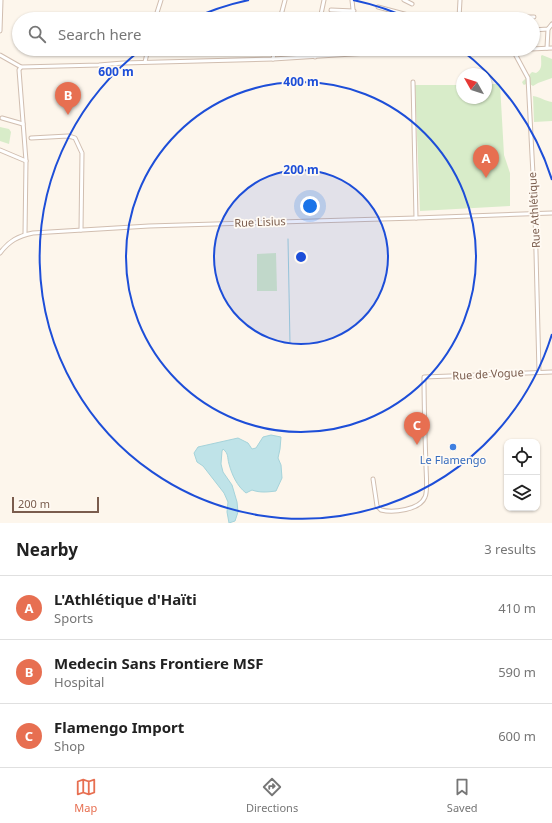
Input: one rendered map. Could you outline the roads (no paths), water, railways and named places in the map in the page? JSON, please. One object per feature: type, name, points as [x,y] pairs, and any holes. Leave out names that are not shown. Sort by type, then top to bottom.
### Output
[{"type":"street","points":[[0,31],[1,0]]},
{"type":"street","points":[[157,12],[161,0]]},
{"type":"street","points":[[282,12],[285,0]]},
{"type":"street","points":[[321,12],[324,0]]},
{"type":"street","points":[[331,10],[354,11],[352,0]]},
{"type":"street","points":[[404,0],[412,4]]},
{"type":"street","points":[[459,12],[460,0]]},
{"type":"street","points":[[378,7],[397,12]]},
{"type":"street","points":[[547,48],[548,29],[552,24]]},
{"type":"street","points":[[540,30],[548,29]]},
{"type":"street","points":[[540,48],[552,48]]},
{"type":"street","points":[[0,55],[21,67],[328,56]]},
{"type":"street","points":[[145,62],[146,56]]},
{"type":"street","name":"Rue Athlétique","points":[[516,56],[528,78],[535,213],[539,372]]},
{"type":"street","points":[[21,67],[19,70],[26,161],[25,231]]},
{"type":"street","points":[[413,82],[416,218]]},
{"type":"street","points":[[2,118],[23,124]]},
{"type":"street","points":[[31,138],[68,136],[73,137],[76,140],[82,154],[81,230]]},
{"type":"street","points":[[0,150],[26,161]]},
{"type":"street","name":"Rue Lisius","points":[[0,253],[25,231],[552,213]]},
{"type":"street","name":"Rue de Vogue","points":[[373,479],[377,506],[381,510],[393,511],[417,506],[425,498],[424,377],[552,372]]},
{"type":"water","points":[[271,435],[281,437],[278,458],[281,465],[282,478],[276,491],[261,492],[252,490],[246,493],[237,484],[228,462],[228,456],[223,449],[222,451],[221,464],[223,472],[232,485],[238,512],[235,521],[229,523],[227,512],[228,502],[224,493],[203,466],[197,462],[194,453],[198,447],[238,438],[248,443],[252,449],[256,448],[263,437]]},
{"type":"waterway","points":[[288,239],[290,343]]},
{"type":"place","name":"Medecin Sans Frontiere MSF","points":[[68,115]]},
{"type":"place","name":"L'Athlétique d'Haïti","points":[[486,178]]},
{"type":"place","name":"Flamengo Import","points":[[417,445]]},
{"type":"place","name":"Le Flamengo","points":[[453,447]]}]
